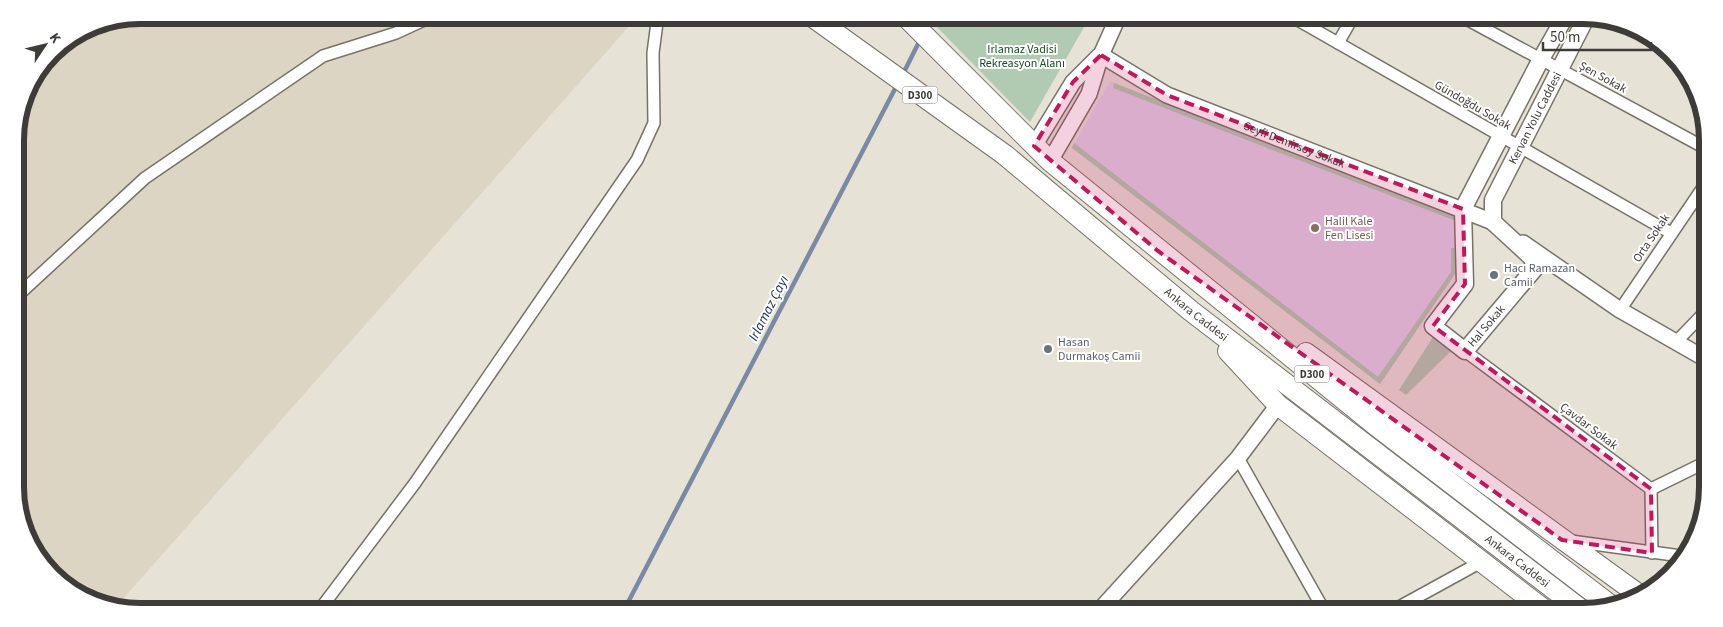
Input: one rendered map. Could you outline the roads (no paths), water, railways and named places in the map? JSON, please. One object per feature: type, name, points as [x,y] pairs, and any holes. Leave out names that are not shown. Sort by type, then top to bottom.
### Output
[{"type":"highway","name":"Ankara Caddesi","points":[[821,24],[1005,155],[1191,311],[1572,603]]},
{"type":"highway","name":"Ankara Caddesi","points":[[913,24],[1050,160],[1158,251],[1374,424],[1605,601]]},
{"type":"highway","points":[[1158,251],[1343,380],[1634,591]]},
{"type":"highway","points":[[1191,311],[1278,405],[1535,603]]},
{"type":"main road","name":"Kervan Yolu Caddesi","points":[[1463,209],[1561,24]]},
{"type":"main road","name":"Kervan Yolu Caddesi","points":[[1498,226],[1493,200],[1583,24]]},
{"type":"main road","name":"Hal Sokak","points":[[1463,209],[1464,284],[1433,326],[1465,351],[1536,267],[1531,256],[1498,226]]},
{"type":"street","points":[[24,290],[145,178],[323,56],[396,33],[416,24]]},
{"type":"street","points":[[325,603],[415,483],[637,160],[654,124],[653,53],[657,24]]},
{"type":"street","points":[[1050,160],[1090,94],[1100,55],[1115,24]]},
{"type":"street","name":"Gündoğdu Sokak","points":[[1305,24],[1671,233]]},
{"type":"street","points":[[1338,43],[1349,24]]},
{"type":"street","name":"Şen Sokak","points":[[1476,24],[1699,145]]},
{"type":"street","points":[[1029,140],[1073,82],[1100,55]]},
{"type":"street","name":"Seyfi Demirsoy Sokak","points":[[1100,55],[1167,95],[1463,209],[1498,226],[1620,310],[1699,355]]},
{"type":"street","name":"Orta Sokak","points":[[1620,310],[1699,193]]},
{"type":"street","points":[[1676,342],[1699,318]]},
{"type":"street","name":"Çavdar Sokak","points":[[1465,351],[1651,489]]},
{"type":"street","points":[[1106,603],[1238,458],[1278,405]]},
{"type":"street","points":[[1238,458],[1320,603]]},
{"type":"street","points":[[1652,553],[1651,489],[1699,465]]},
{"type":"street","points":[[1562,540],[1677,556]]},
{"type":"street","points":[[1407,603],[1482,562]]},
{"type":"waterway","name":"Irlamaz Çayı","points":[[926,29],[928,24]]},
{"type":"waterway","name":"Irlamaz Çayı","points":[[903,74],[921,38]]},
{"type":"waterway","name":"Irlamaz Çayı","points":[[628,603],[897,85]]},
{"type":"place","name":"Halil Kale Fen Lisesi","points":[[1315,228]]},
{"type":"place","name":"Hacı Ramazan Camii","points":[[1494,275]]},
{"type":"place","name":"Hasan Durmakoş Camii","points":[[1048,349]]},
{"type":"park label","name":"Irlamaz Vadisi Rekreasyon Alanı","points":[[1022,56]]}]
